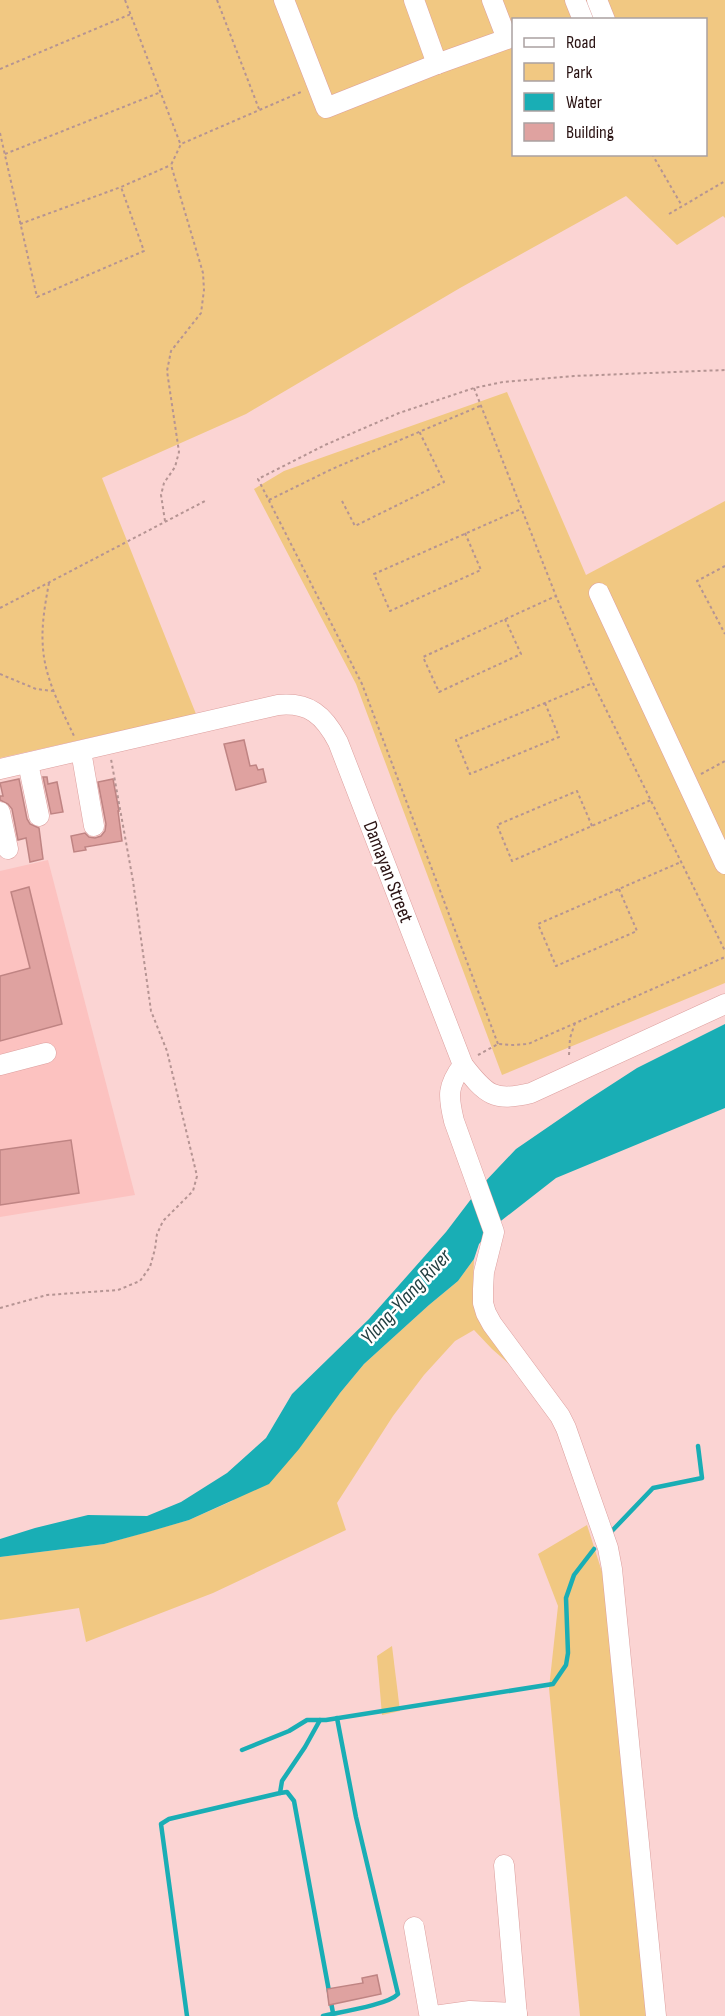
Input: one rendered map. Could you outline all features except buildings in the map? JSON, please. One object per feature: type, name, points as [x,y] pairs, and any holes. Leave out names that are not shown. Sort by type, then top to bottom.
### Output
[{"type":"street","points":[[284,0],[326,108],[507,39],[492,0]]},
{"type":"street","points":[[414,0],[437,64]]},
{"type":"street","points":[[575,0],[582,18]]},
{"type":"street","points":[[597,0],[604,18]]},
{"type":"street","points":[[599,593],[725,864]]},
{"type":"street","name":"Damayan Street","points":[[0,769],[278,705],[300,706],[324,719],[338,742],[463,1065],[478,1085],[495,1096],[514,1097],[531,1093],[725,1004]]},
{"type":"street","points":[[81,751],[94,826]]},
{"type":"street","points":[[28,763],[39,816]]},
{"type":"street","points":[[0,812],[8,849]]},
{"type":"street","points":[[0,1065],[46,1053]]},
{"type":"street","points":[[463,1065],[452,1079],[449,1092],[450,1104],[494,1232],[484,1272],[483,1303],[486,1313],[560,1416],[608,1548],[612,1569],[656,2016]]},
{"type":"street","points":[[414,1927],[429,2013],[434,2016],[470,2011],[517,2014],[504,1865]]},
{"type":"path","points":[[125,0],[181,144]]},
{"type":"path","points":[[217,0],[259,109]]},
{"type":"path","points":[[0,69],[131,14]]},
{"type":"path","points":[[20,224],[121,187],[171,165],[181,144],[259,109],[317,87]]},
{"type":"path","points":[[5,154],[161,92]]},
{"type":"path","points":[[0,133],[37,297],[144,251],[121,187]]},
{"type":"path","points":[[653,156],[681,206]]},
{"type":"path","points":[[165,521],[161,495],[164,483],[175,467],[178,452],[167,371],[171,351],[201,313],[204,291],[203,273],[171,165]]},
{"type":"path","points":[[669,214],[725,181]]},
{"type":"path","points":[[498,1044],[362,684],[258,479],[399,413],[474,388],[538,378],[725,370]]},
{"type":"path","points":[[474,388],[593,683],[725,951]]},
{"type":"path","points":[[269,500],[419,430],[480,406]]},
{"type":"path","points":[[342,501],[355,526],[444,482],[419,430]]},
{"type":"path","points":[[0,608],[205,501]]},
{"type":"path","points":[[465,533],[481,570],[390,610],[374,574],[465,533],[521,509]]},
{"type":"path","points":[[725,566],[697,581],[725,634]]},
{"type":"path","points":[[49,583],[43,618],[43,649],[53,691],[81,751]]},
{"type":"path","points":[[505,619],[521,654],[439,692],[423,657],[505,619],[556,596]]},
{"type":"path","points":[[0,674],[36,689],[53,691]]},
{"type":"path","points":[[545,703],[559,737],[470,774],[456,740],[593,683]]},
{"type":"path","points":[[0,1308],[47,1295],[118,1290],[140,1281],[150,1267],[156,1234],[163,1221],[194,1191],[197,1176],[167,1051],[151,1011],[134,881],[109,745]]},
{"type":"path","points":[[687,781],[725,761]]},
{"type":"path","points":[[592,826],[577,791],[497,825],[512,861],[592,826],[651,800]]},
{"type":"path","points":[[619,889],[637,931],[556,966],[538,924],[681,862]]},
{"type":"path","points":[[463,1065],[498,1044],[521,1046],[528,1044],[725,957]]},
{"type":"path","points":[[574,1074],[569,1054],[570,1038],[575,1023]]},
{"type":"shaded area","points":[[48,860],[135,1195],[0,1217],[0,871]]},
{"type":"green space","points":[[0,0],[725,0],[725,218],[723,216],[677,245],[626,196],[460,288],[246,414],[102,478],[196,714],[0,758]]},
{"type":"green space","points":[[507,392],[586,575],[725,501],[725,983],[502,1075],[356,684],[254,489],[284,471]]},
{"type":"green space","points":[[474,1259],[473,1287],[477,1310],[515,1369],[474,1330],[455,1341],[424,1375],[393,1416],[337,1503],[346,1530],[213,1593],[86,1642],[79,1608],[0,1620],[0,1557],[104,1544],[189,1520],[232,1501],[340,1393],[364,1364],[458,1281]]},
{"type":"green space","points":[[587,1525],[603,1575],[646,2016],[580,2016],[549,1688],[558,1606],[538,1554]]},
{"type":"green space","points":[[392,1646],[400,1711],[382,1715],[377,1656]]},
{"type":"water","name":"Ylang-Ylang River","points":[[725,1024],[725,1108],[556,1178],[497,1224],[479,1244],[474,1259],[458,1281],[364,1364],[269,1484],[189,1520],[104,1544],[0,1557],[0,1539],[88,1515],[147,1516],[181,1502],[227,1473],[266,1438],[292,1394],[369,1319],[446,1232],[481,1186],[516,1149],[637,1068]]},
{"type":"waterway","points":[[610,1533],[653,1488],[702,1478],[698,1446]]},
{"type":"waterway","points":[[242,1750],[289,1731],[307,1720],[326,1720],[553,1684],[566,1665],[568,1653],[566,1598],[574,1575],[594,1549]]},
{"type":"waterway","points":[[323,2016],[374,2005],[398,1994],[356,1817],[337,1718]]},
{"type":"waterway","points":[[187,2016],[161,1824],[169,1819],[280,1793],[282,1781],[320,1720]]},
{"type":"waterway","points":[[280,1793],[287,1792],[294,1801],[333,2013]]}]
